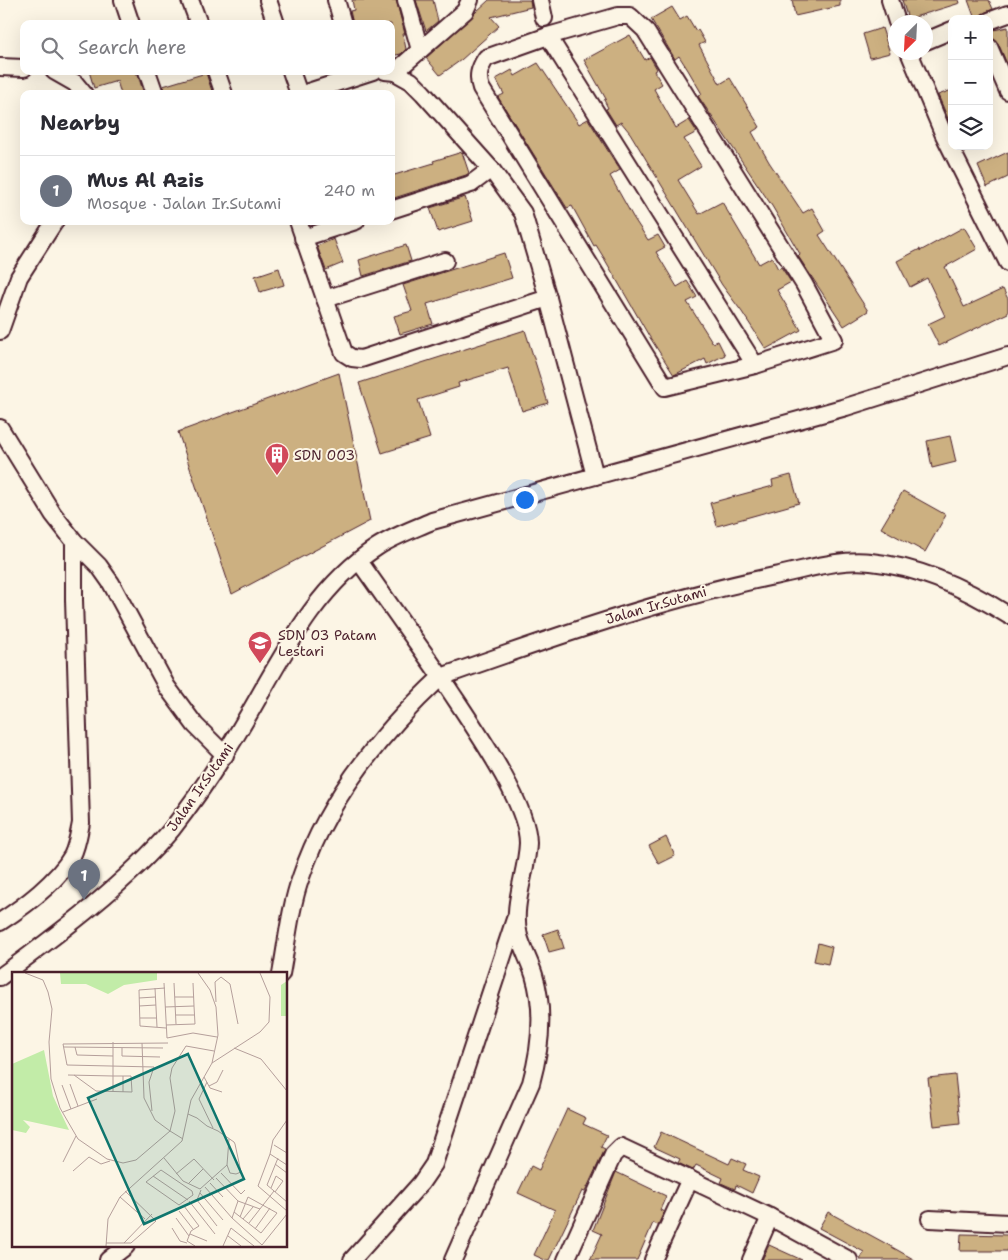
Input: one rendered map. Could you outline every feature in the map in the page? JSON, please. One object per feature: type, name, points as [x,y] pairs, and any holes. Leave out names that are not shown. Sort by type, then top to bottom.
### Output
[{"type":"street","points":[[123,0],[130,20]]},
{"type":"street","points":[[190,0],[198,20]]},
{"type":"street","points":[[268,0],[275,20]]},
{"type":"street","points":[[336,0],[342,20]]},
{"type":"street","points":[[406,0],[420,50]]},
{"type":"street","points":[[395,68],[420,50],[465,11],[470,0]]},
{"type":"street","points":[[540,0],[544,18]]},
{"type":"street","points":[[890,0],[895,15]]},
{"type":"street","points":[[993,20],[1008,14]]},
{"type":"street","points":[[618,16],[630,16],[638,22],[804,284],[834,340],[755,365],[665,387],[481,88],[478,78],[480,67],[486,58],[548,36],[618,16]]},
{"type":"street","points":[[933,38],[948,32]]},
{"type":"street","points":[[548,36],[755,365]]},
{"type":"street","points":[[993,56],[1008,90]]},
{"type":"street","points":[[912,60],[943,133],[1008,263]]},
{"type":"street","points":[[0,68],[20,68]]},
{"type":"street","points":[[395,73],[411,81],[423,93],[491,169],[523,213],[548,298],[595,476]]},
{"type":"street","points":[[61,75],[75,83],[81,90]]},
{"type":"street","points":[[148,75],[154,90]]},
{"type":"street","points":[[217,75],[223,90]]},
{"type":"street","points":[[293,75],[299,90]]},
{"type":"street","points":[[312,90],[356,75]]},
{"type":"street","points":[[395,209],[471,184],[491,169]]},
{"type":"street","points":[[0,331],[19,277],[52,225]]},
{"type":"street","points":[[299,225],[344,353],[352,358],[361,359],[548,298]]},
{"type":"street","points":[[304,238],[344,225]]},
{"type":"street","points":[[325,299],[445,261]]},
{"type":"street","name":"Jalan Ir.Sutami","points":[[0,977],[119,883],[148,856],[172,829],[224,755],[296,632],[317,604],[359,561],[402,534],[432,522],[846,407],[1008,356]]},
{"type":"street","points":[[0,428],[40,495],[74,541],[99,566],[111,583],[167,687],[195,725],[224,755]]},
{"type":"street","points":[[0,922],[29,901],[72,856],[81,822],[74,620],[74,541]]},
{"type":"street","points":[[352,1260],[421,1183],[434,1164],[517,914],[528,842],[526,824],[510,787],[441,677],[359,561]]},
{"type":"street","name":"Jalan Ir.Sutami","points":[[441,677],[583,626],[702,591],[839,562],[869,561],[922,573],[955,585],[1008,614]]},
{"type":"street","points":[[281,972],[300,879],[322,825],[370,753],[401,714],[441,677]]},
{"type":"street","points":[[453,1260],[531,1083],[538,1056],[541,1026],[540,1000],[534,974],[519,936],[517,914]]},
{"type":"street","points":[[566,1260],[618,1148],[624,1148],[770,1216],[848,1260]]},
{"type":"street","points":[[654,1260],[690,1178]]},
{"type":"street","points":[[751,1260],[770,1216]]},
{"type":"street","points":[[930,1219],[1008,1223]]},
{"type":"street","points":[[108,1260],[123,1248]]},
{"type":"building","points":[[352,0],[396,0],[405,34],[403,34],[406,49],[401,54],[395,55],[395,20],[352,20],[350,11],[354,10]]},
{"type":"building","points":[[416,0],[433,0],[438,21],[426,31]]},
{"type":"building","points":[[489,0],[530,0],[531,7],[491,17],[499,26],[461,60],[440,75],[426,58]]},
{"type":"building","points":[[792,0],[840,0],[840,6],[795,16]]},
{"type":"building","points":[[902,0],[959,0],[960,3],[921,15],[907,15]]},
{"type":"building","points":[[968,0],[989,0],[993,9],[981,15],[974,15]]},
{"type":"building","points":[[672,7],[680,20],[687,16],[696,31],[698,30],[705,42],[699,45],[720,84],[730,78],[760,127],[752,132],[769,162],[803,213],[812,208],[825,231],[819,235],[868,311],[844,326],[798,256],[800,254],[772,206],[698,96],[702,94],[688,70],[679,56],[675,59],[651,19]]},
{"type":"building","points":[[1008,27],[1008,66],[998,43],[993,40],[993,30]]},
{"type":"building","points":[[882,28],[888,47],[888,54],[870,58],[863,34]]},
{"type":"building","points":[[630,35],[645,60],[650,57],[657,69],[654,71],[662,84],[654,89],[676,128],[689,120],[697,132],[684,139],[701,166],[678,180],[699,214],[722,202],[759,264],[772,257],[778,269],[781,267],[791,282],[777,290],[801,330],[766,349],[722,285],[630,133],[621,122],[616,125],[606,109],[608,108],[604,100],[606,99],[584,60]]},
{"type":"building","points":[[538,63],[579,124],[588,119],[620,170],[610,176],[633,217],[648,240],[658,235],[665,247],[656,252],[677,287],[687,281],[697,297],[687,302],[713,343],[718,341],[725,355],[707,364],[705,359],[674,375],[596,245],[594,246],[572,206],[567,208],[498,97],[504,94],[496,79],[512,70],[515,76]]},
{"type":"building","points":[[90,75],[138,75],[143,90],[120,90],[117,81],[94,88]]},
{"type":"building","points":[[199,75],[207,75],[212,90],[164,90],[163,86]]},
{"type":"building","points":[[948,91],[948,119],[938,95]]},
{"type":"building","points":[[462,152],[469,173],[395,198],[395,175],[434,163],[433,161]]},
{"type":"building","points":[[1008,152],[1008,177],[987,187],[978,166]]},
{"type":"building","points":[[465,197],[473,221],[438,232],[430,208]]},
{"type":"building","points":[[964,227],[977,249],[945,267],[964,307],[1003,289],[1008,299],[1008,313],[939,346],[928,324],[945,316],[927,278],[910,287],[897,261]]},
{"type":"building","points":[[334,239],[343,263],[326,270],[317,246]]},
{"type":"building","points":[[406,245],[411,261],[363,276],[359,260]]},
{"type":"building","points":[[504,253],[512,278],[427,304],[433,324],[400,334],[394,316],[412,311],[403,285]]},
{"type":"building","points":[[279,268],[284,285],[260,292],[255,276]]},
{"type":"building","points":[[525,330],[548,403],[522,411],[508,368],[458,383],[459,387],[418,400],[430,438],[382,453],[359,383]]},
{"type":"building","name":"SDN 003","points":[[339,373],[370,521],[232,594],[178,432]]},
{"type":"building","points":[[950,436],[956,462],[932,468],[927,441]]},
{"type":"building","points":[[791,475],[799,503],[717,526],[710,503],[773,486],[772,480]]},
{"type":"building","points":[[903,491],[946,515],[925,552],[881,528]]},
{"type":"building","points":[[666,837],[675,856],[659,864],[649,846]]},
{"type":"building","points":[[558,929],[564,948],[549,952],[543,934]]},
{"type":"building","points":[[818,943],[832,947],[828,964],[814,961]]},
{"type":"building","points":[[955,1075],[960,1123],[934,1126],[928,1078]]},
{"type":"building","points":[[567,1109],[586,1118],[583,1124],[607,1135],[601,1147],[605,1149],[585,1192],[582,1191],[549,1260],[545,1260],[534,1255],[555,1210],[518,1193],[531,1166],[539,1170]]},
{"type":"building","points":[[661,1132],[729,1164],[732,1158],[746,1164],[743,1170],[759,1177],[752,1193],[736,1185],[735,1189],[721,1183],[723,1178],[696,1165],[693,1170],[678,1163],[680,1159],[654,1147]]},
{"type":"building","points":[[616,1172],[666,1196],[660,1210],[664,1212],[658,1225],[653,1223],[637,1260],[590,1260],[602,1234],[593,1230]]},
{"type":"building","points":[[828,1212],[915,1260],[860,1260],[864,1252],[819,1228]]},
{"type":"building","points":[[961,1234],[1008,1235],[1008,1251],[960,1251]]},
{"type":"building","points":[[769,1245],[802,1260],[762,1260]]},
{"type":"place","name":"SDN 003","points":[[277,476]]},
{"type":"place","name":"SDN 03 Patam Lestari","points":[[260,664]]},
{"type":"place","name":"Mus Al Azis","points":[[84,900]]}]
